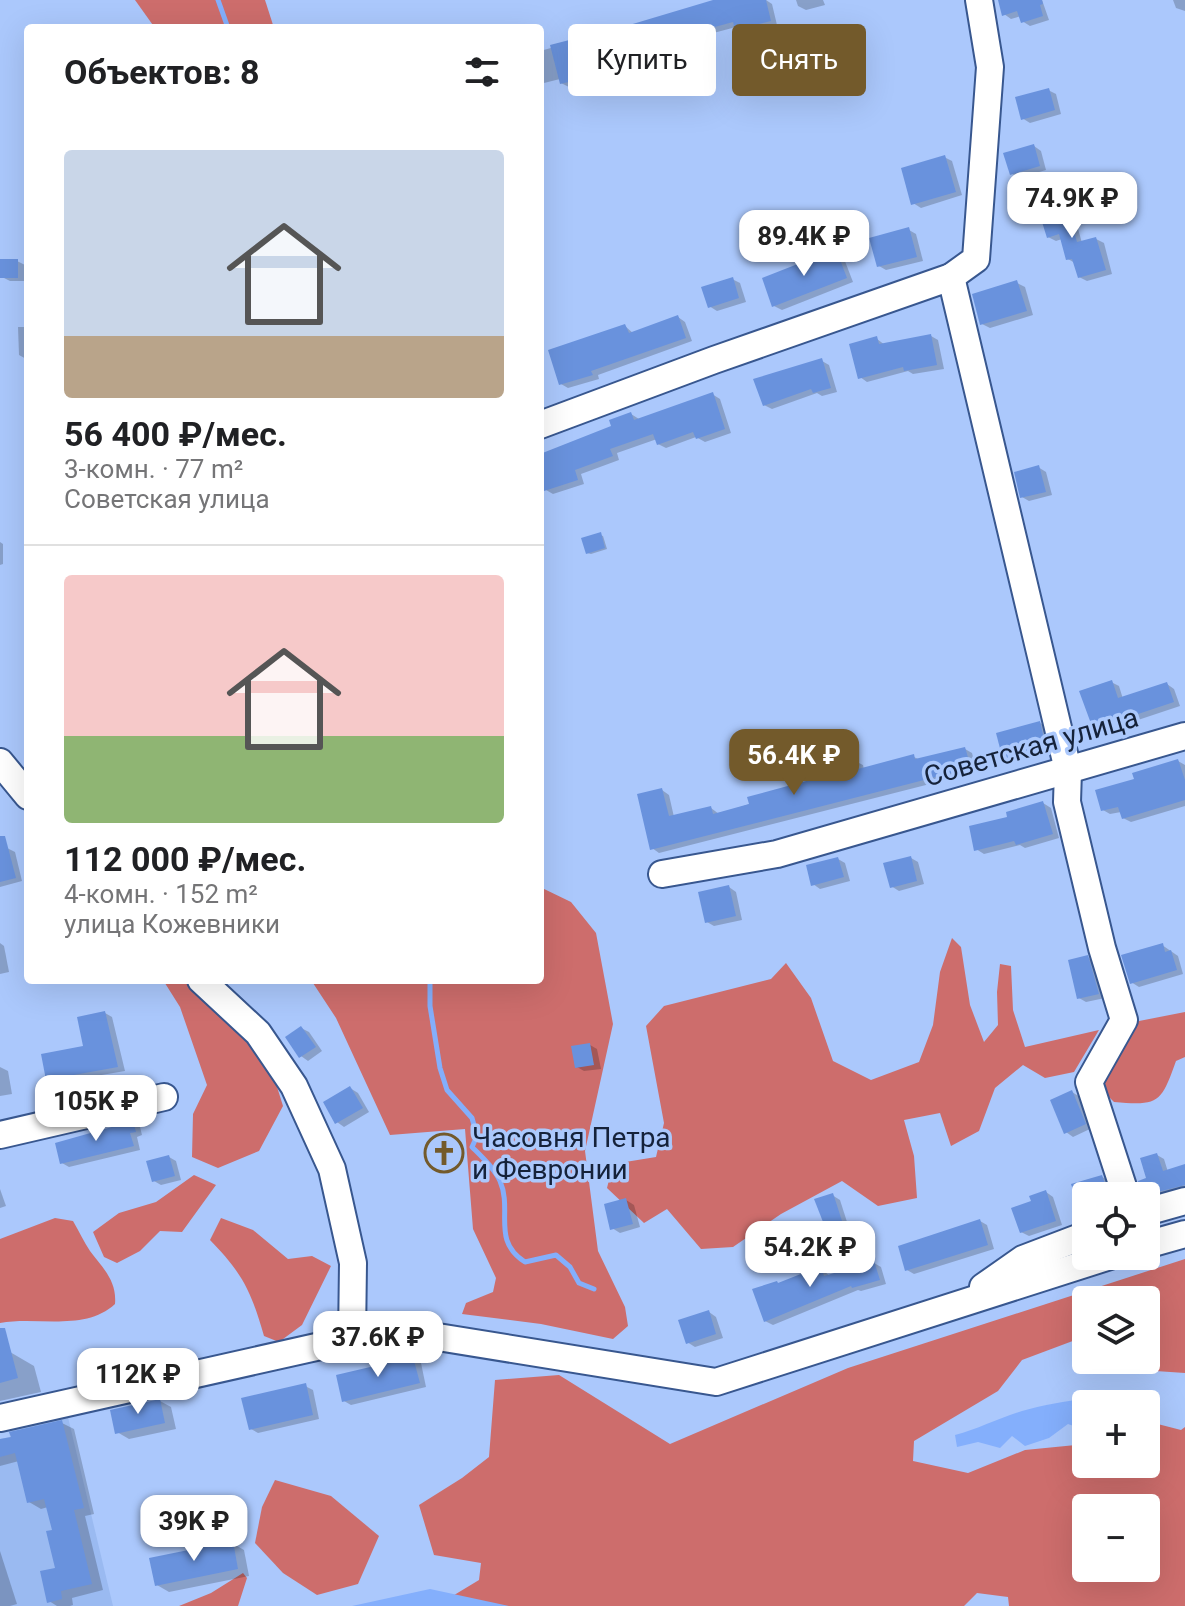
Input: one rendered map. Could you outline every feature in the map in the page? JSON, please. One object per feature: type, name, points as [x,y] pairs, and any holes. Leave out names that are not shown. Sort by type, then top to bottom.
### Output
[{"type":"street","points":[[544,424],[951,277],[976,259],[990,67],[979,0]]},
{"type":"street","points":[[951,277],[1068,770],[1067,802],[1102,948],[1124,1020],[1089,1082],[1121,1182]]},
{"type":"street","name":"Советская улица","points":[[662,874],[777,854],[1185,736]]},
{"type":"street","points":[[0,762],[24,791]]},
{"type":"street","points":[[205,984],[258,1033],[294,1086],[332,1169],[353,1263],[352,1339]]},
{"type":"street","points":[[0,1135],[164,1097]]},
{"type":"street","points":[[1160,1208],[1185,1201]]},
{"type":"street","points":[[1160,1241],[1185,1234]]},
{"type":"street","points":[[961,1301],[1023,1259],[1072,1240]]},
{"type":"street","points":[[0,1418],[352,1339],[413,1333],[716,1382],[1072,1267]]},
{"type":"shaded area","points":[[135,0],[265,0],[273,24],[152,24]]},
{"type":"shaded area","points":[[544,889],[571,902],[596,933],[613,1024],[585,1151],[598,1251],[625,1307],[628,1326],[613,1339],[541,1324],[462,1314],[466,1303],[493,1292],[496,1278],[473,1229],[465,1129],[390,1135],[336,1018],[314,984],[544,984]]},
{"type":"shaded area","points":[[952,938],[961,947],[970,1005],[984,1042],[998,1025],[1000,964],[1011,966],[1013,1010],[1025,1047],[1099,1030],[1074,1072],[1045,1078],[1023,1065],[995,1088],[979,1131],[951,1146],[940,1113],[904,1120],[914,1156],[917,1198],[878,1206],[842,1181],[781,1214],[733,1247],[701,1249],[667,1209],[644,1223],[607,1188],[613,1164],[656,1157],[664,1123],[646,1026],[664,1006],[771,979],[786,963],[811,998],[833,1061],[871,1080],[919,1062],[933,1025],[940,972]]},
{"type":"shaded area","points":[[166,984],[193,984],[247,1037],[273,1074],[283,1106],[259,1151],[218,1168],[192,1157],[193,1114],[207,1085],[180,1007]]},
{"type":"shaded area","points":[[1185,1012],[1185,1057],[1176,1061],[1162,1093],[1149,1102],[1114,1102],[1096,1084],[1134,1022]]},
{"type":"shaded area","points":[[194,1175],[216,1185],[182,1232],[160,1231],[140,1251],[117,1263],[104,1257],[93,1232],[119,1213],[156,1202]]},
{"type":"shaded area","points":[[55,1218],[73,1221],[111,1282],[115,1304],[89,1318],[0,1323],[0,1239]]},
{"type":"shaded area","points":[[221,1218],[253,1230],[288,1259],[312,1256],[331,1266],[302,1325],[279,1342],[264,1336],[244,1284],[231,1263],[210,1240]]},
{"type":"shaded area","points":[[1185,1259],[1185,1373],[1160,1371],[1160,1286],[1102,1286],[1160,1270],[1160,1267]]},
{"type":"shaded area","points":[[1072,1296],[1072,1341],[1022,1360],[998,1391],[914,1441],[913,1461],[968,1473],[1025,1450],[1072,1445],[1072,1478],[1160,1478],[1160,1425],[1181,1430],[1185,1427],[1185,1606],[1009,1606],[1008,1597],[977,1593],[964,1606],[436,1606],[479,1580],[481,1563],[434,1555],[419,1505],[489,1457],[495,1380],[559,1375],[670,1444],[848,1368]]},
{"type":"shaded area","points":[[1072,1400],[1072,1425],[1068,1424],[1049,1438],[1025,1446],[1012,1436],[1000,1448],[978,1442],[957,1447],[955,1435],[1045,1405]]},
{"type":"shaded area","points":[[67,1413],[113,1606],[0,1606],[0,1439],[10,1437],[9,1431],[61,1418]]},
{"type":"shaded area","points":[[275,1480],[331,1496],[379,1536],[358,1584],[317,1595],[283,1573],[255,1543],[262,1507]]},
{"type":"shaded area","points":[[243,1573],[247,1578],[238,1606],[179,1606],[211,1593]]},
{"type":"shaded area","points":[[430,1589],[509,1606],[352,1606]]},
{"type":"building","points":[[713,0],[766,0],[771,21],[759,24],[733,22],[716,27],[716,24],[633,24]]},
{"type":"building","points":[[998,0],[1042,0],[1043,16],[1021,23],[1017,11],[1002,16]]},
{"type":"building","points":[[568,40],[568,82],[560,84],[550,45]]},
{"type":"building","points":[[1049,88],[1055,110],[1021,120],[1015,97]]},
{"type":"building","points":[[1034,144],[1040,166],[1010,175],[1003,153]]},
{"type":"building","points":[[945,155],[956,192],[911,205],[901,168]]},
{"type":"building","points":[[1065,201],[1077,242],[1096,237],[1106,270],[1078,278],[1072,259],[1066,260],[1059,234],[1047,238],[1038,209]]},
{"type":"building","points":[[909,227],[917,257],[877,267],[869,238]]},
{"type":"building","points":[[836,249],[847,278],[772,307],[762,278]]},
{"type":"building","points":[[0,259],[18,259],[18,278],[0,278]]},
{"type":"building","points":[[733,277],[739,298],[708,308],[701,287]]},
{"type":"building","points":[[1017,280],[1027,311],[980,325],[972,294]]},
{"type":"building","points":[[678,315],[686,338],[591,371],[593,375],[559,385],[548,350],[625,324],[629,333]]},
{"type":"building","points":[[931,334],[937,365],[904,371],[903,367],[858,379],[849,344],[877,336],[879,344]]},
{"type":"building","points":[[822,358],[831,388],[813,393],[811,389],[763,406],[753,379]]},
{"type":"building","points":[[713,392],[725,429],[696,439],[693,432],[657,445],[653,434],[610,449],[613,456],[575,470],[578,480],[544,491],[544,452],[611,426],[609,420],[631,412],[634,420]]},
{"type":"building","points":[[1039,465],[1046,492],[1020,498],[1014,472]]},
{"type":"building","points":[[601,532],[605,548],[586,554],[581,538]]},
{"type":"building","points":[[1112,680],[1118,698],[1167,682],[1174,702],[1093,729],[1079,691]]},
{"type":"building","points":[[1040,721],[1046,748],[1003,760],[996,733]]},
{"type":"building","points":[[965,747],[971,768],[650,850],[637,794],[662,788],[669,816],[711,806],[713,814],[749,804],[747,797],[839,772],[836,763],[855,758],[858,769],[914,754],[915,759]]},
{"type":"building","points":[[1178,759],[1185,780],[1185,800],[1122,819],[1118,807],[1101,811],[1095,790],[1134,779],[1132,773]]},
{"type":"building","points":[[1043,801],[1053,834],[1016,845],[1014,841],[974,851],[969,826],[1007,817],[1006,812]]},
{"type":"building","points":[[0,836],[5,836],[16,878],[0,882]]},
{"type":"building","points":[[911,856],[917,881],[890,888],[883,863]]},
{"type":"building","points":[[838,857],[844,877],[811,886],[806,865]]},
{"type":"building","points":[[729,885],[736,916],[705,923],[698,892]]},
{"type":"building","points":[[1163,943],[1165,952],[1171,950],[1177,970],[1130,984],[1121,955]]},
{"type":"building","points":[[1088,955],[1099,994],[1077,999],[1068,960]]},
{"type":"building","points":[[105,1011],[118,1067],[46,1080],[41,1054],[83,1046],[77,1017]]},
{"type":"building","points":[[301,1026],[316,1047],[299,1058],[285,1037]]},
{"type":"building","points":[[590,1043],[594,1065],[575,1068],[571,1046]]},
{"type":"building","points":[[350,1086],[363,1108],[335,1124],[323,1102]]},
{"type":"building","points":[[1072,1090],[1086,1124],[1064,1134],[1050,1100]]},
{"type":"building","points":[[133,1121],[136,1132],[130,1133],[134,1146],[60,1164],[55,1143]]},
{"type":"building","name":"Часовня Петра и Февронии","points":[[440,1143],[448,1143],[454,1153],[448,1163],[440,1163],[434,1157],[434,1149]]},
{"type":"building","points":[[1157,1153],[1163,1171],[1185,1164],[1185,1185],[1160,1191],[1160,1182],[1138,1182],[1146,1178],[1140,1158]]},
{"type":"building","points":[[169,1155],[175,1176],[152,1182],[146,1161]]},
{"type":"building","points":[[1102,1175],[1104,1182],[1078,1182]]},
{"type":"building","points":[[1046,1190],[1056,1221],[1020,1233],[1011,1208],[1031,1201],[1029,1196]]},
{"type":"building","points":[[833,1193],[842,1221],[825,1227],[814,1199]]},
{"type":"building","points":[[626,1198],[633,1224],[610,1230],[604,1204]]},
{"type":"building","points":[[980,1219],[988,1245],[905,1271],[898,1246]]},
{"type":"building","points":[[874,1261],[880,1280],[851,1286],[764,1322],[752,1289],[778,1283],[821,1266],[824,1276]]},
{"type":"building","points":[[709,1310],[716,1334],[686,1344],[678,1320]]},
{"type":"building","points":[[0,1328],[5,1328],[18,1378],[0,1383]]},
{"type":"building","points":[[413,1357],[420,1383],[342,1402],[336,1375]]},
{"type":"building","points":[[306,1383],[313,1415],[249,1430],[241,1398]]},
{"type":"building","points":[[160,1399],[165,1423],[115,1434],[110,1410]]},
{"type":"building","points":[[62,1420],[84,1508],[74,1510],[92,1584],[61,1591],[62,1599],[47,1603],[40,1571],[55,1568],[46,1531],[52,1530],[44,1499],[27,1503],[15,1453],[0,1457],[0,1439],[11,1437],[9,1432]]},
{"type":"building","points":[[233,1541],[238,1569],[155,1586],[149,1558]]},
{"type":"waterway","points":[[218,0],[227,24]]},
{"type":"waterway","points":[[430,984],[430,1006],[440,1068],[447,1090],[472,1118],[477,1136],[472,1147],[500,1181],[509,1244],[525,1262],[556,1255],[570,1267],[579,1283],[594,1289]]},
{"type":"place","name":"Часовня Петра и Февронии","points":[[444,1153]]}]
